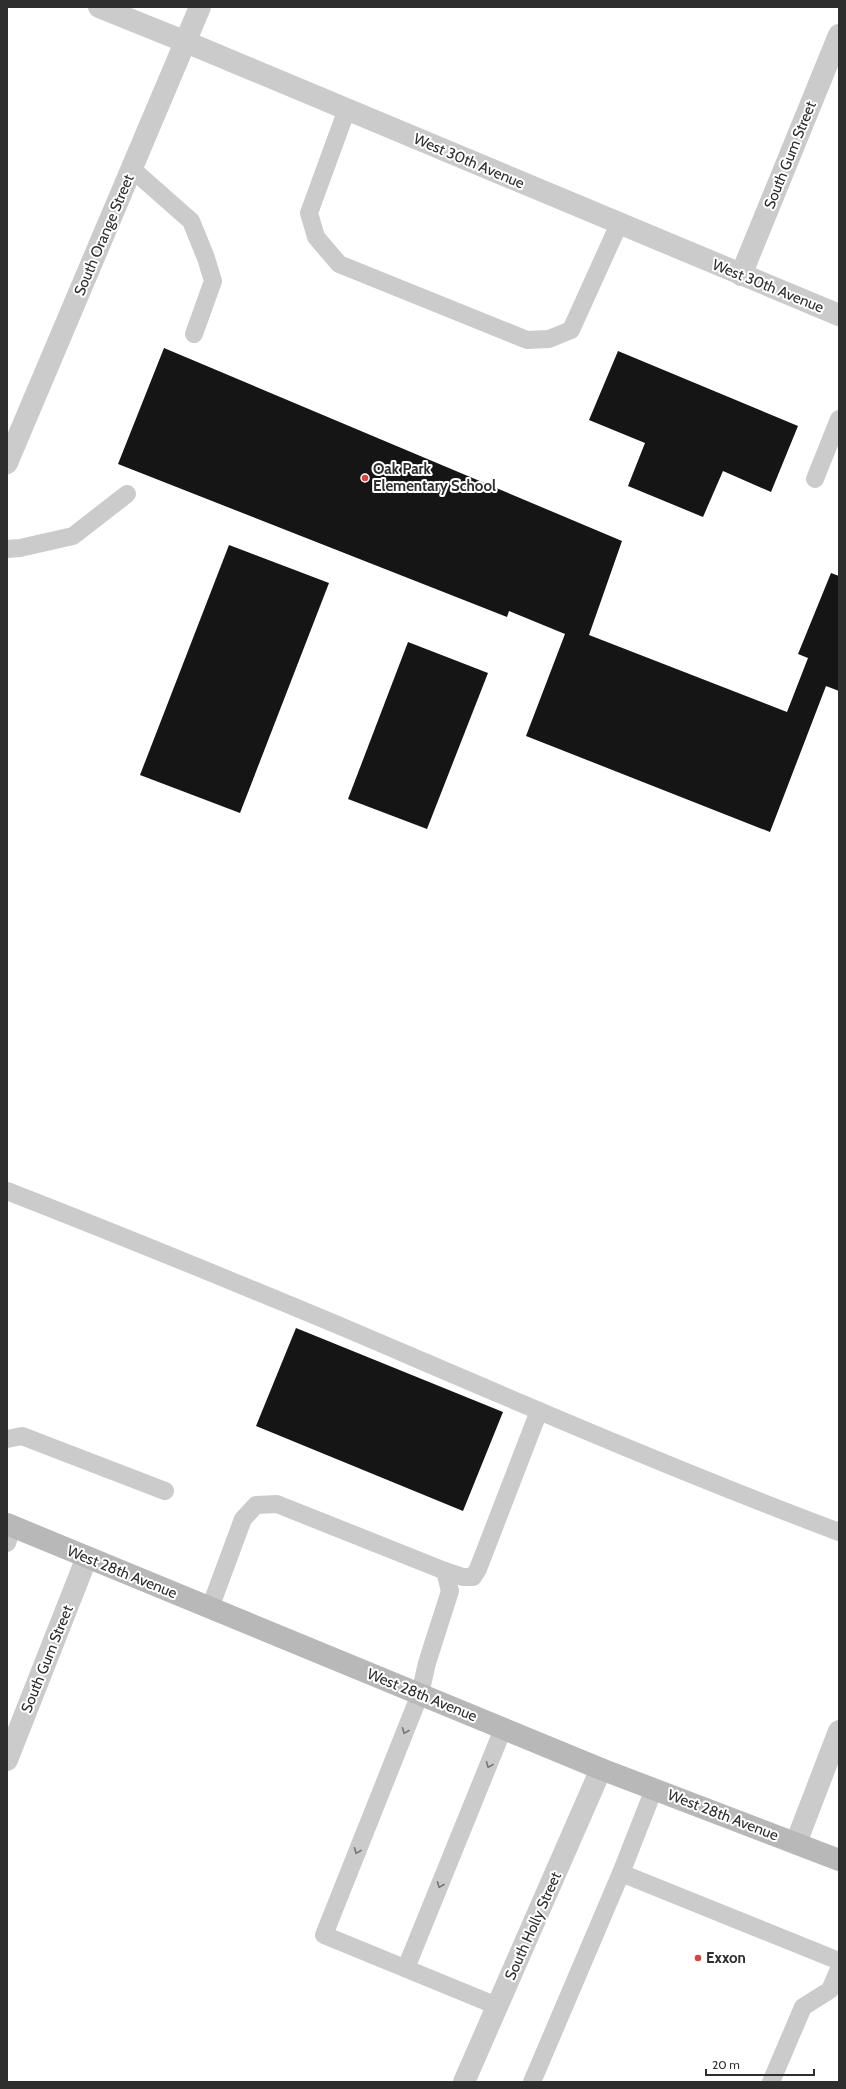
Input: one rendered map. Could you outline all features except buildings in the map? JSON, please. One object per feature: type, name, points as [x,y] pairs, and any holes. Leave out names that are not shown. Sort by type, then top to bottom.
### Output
[{"type":"main road","name":"West 28th Avenue","points":[[9,1531],[87,1557],[601,1769],[796,1842],[839,1860]]},
{"type":"street","name":"West 30th Avenue","points":[[99,7],[348,109],[740,275],[839,315]]},
{"type":"street","name":"South Orange Street","points":[[7,463],[200,7]]},
{"type":"street","name":"South Gum Street","points":[[740,275],[839,35]]},
{"type":"street","name":"South Gum Street","points":[[7,1760],[87,1557]]},
{"type":"street","points":[[796,1842],[839,1731]]},
{"type":"street","name":"South Holly Street","points":[[464,2082],[601,1769]]},
{"type":"lane","points":[[348,109],[309,213],[316,237],[339,264],[527,340],[548,339],[570,330],[619,224]]},
{"type":"lane","points":[[132,169],[191,221],[206,258],[213,282],[194,334]]},
{"type":"lane","points":[[815,480],[839,419]]},
{"type":"lane","points":[[7,549],[20,548],[72,536],[127,494]]},
{"type":"lane","points":[[7,1191],[132,1240],[539,1411],[778,1509],[839,1532]]},
{"type":"lane","points":[[210,1608],[243,1519],[256,1505],[277,1504],[463,1578],[473,1577],[478,1569],[539,1411]]},
{"type":"lane","points":[[7,1439],[22,1436],[165,1491]]},
{"type":"lane","points":[[445,1571],[450,1591],[427,1663],[420,1694],[324,1935],[497,2006]]},
{"type":"lane","points":[[406,1968],[503,1729]]},
{"type":"lane","points":[[532,2082],[621,1873],[654,1789]]},
{"type":"lane","points":[[621,1873],[839,1961]]},
{"type":"lane","points":[[771,2082],[803,2007],[835,1992],[839,1969]]},
{"type":"place","name":"Oak Park Elementary School","points":[[365,478]]},
{"type":"place","name":"Exxon","points":[[698,1958]]}]
